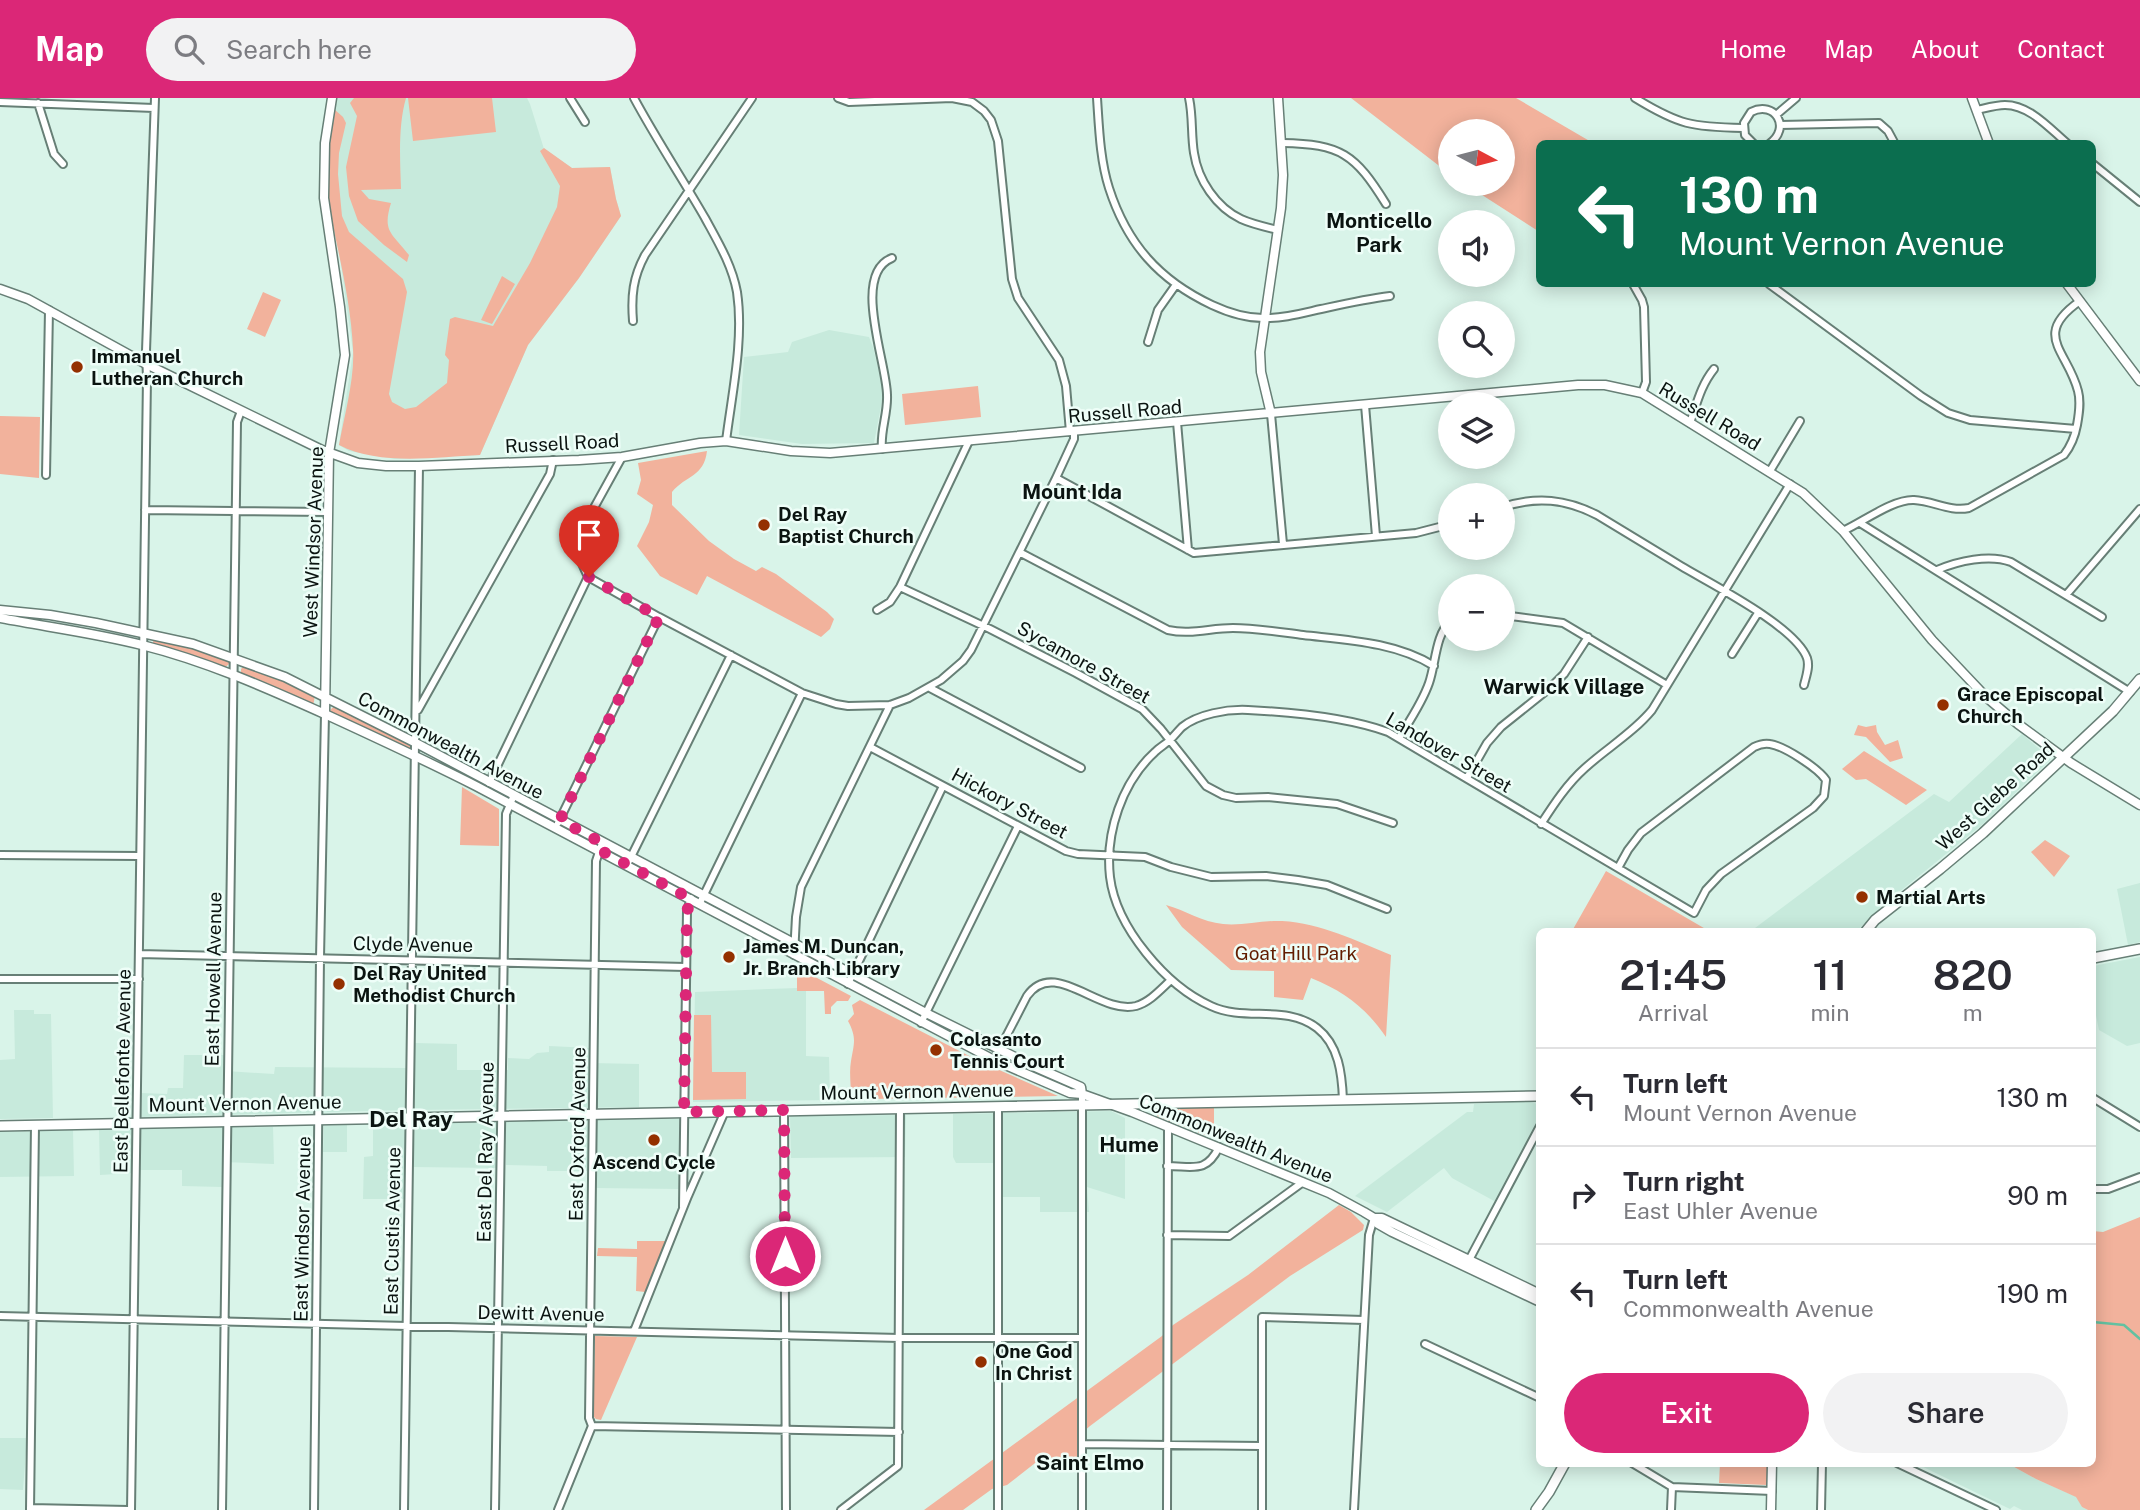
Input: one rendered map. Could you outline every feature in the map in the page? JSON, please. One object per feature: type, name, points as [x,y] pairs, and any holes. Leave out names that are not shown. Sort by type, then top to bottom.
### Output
[{"type":"main road","name":"West Glebe Road","points":[[1868,928],[1983,833],[2113,711],[2140,679]]},
{"type":"main road","points":[[2096,957],[2140,949]]},
{"type":"main road","name":"Mount Vernon Avenue","points":[[0,1126],[1536,1096]]},
{"type":"main road","points":[[1536,1510],[1563,1467]]},
{"type":"street","name":"East Bellefonte Avenue","points":[[129,1510],[134,1319],[146,364],[155,98]]},
{"type":"street","name":"West Windsor Avenue","points":[[325,697],[329,453],[345,355],[324,198],[325,143],[332,98]]},
{"type":"street","points":[[570,98],[585,122]]},
{"type":"street","points":[[634,98],[730,265],[736,290],[739,326],[726,441]]},
{"type":"street","points":[[633,321],[636,271],[752,98]]},
{"type":"street","points":[[622,457],[579,535],[578,553],[589,577],[802,692],[836,704],[890,705],[930,688],[951,673],[963,661],[985,626],[1074,439],[1063,371],[1059,360],[1018,298],[1012,279],[998,141],[990,120],[979,107],[961,99],[849,102],[838,98]]},
{"type":"street","points":[[1097,98],[1104,166],[1115,206],[1136,245],[1175,286],[1217,307],[1264,318],[1294,315],[1362,299],[1390,296]]},
{"type":"street","points":[[1189,98],[1194,155],[1201,177],[1212,195],[1240,218],[1278,230]]},
{"type":"street","points":[[1278,98],[1283,175],[1260,360],[1271,414],[1283,544]]},
{"type":"street","points":[[1634,98],[1663,116],[1680,122],[1703,127],[1743,128]]},
{"type":"street","points":[[1763,108],[1764,98]]},
{"type":"street","points":[[1776,115],[1796,98]]},
{"type":"street","points":[[1972,98],[1988,140]]},
{"type":"street","points":[[0,102],[154,108]]},
{"type":"street","points":[[38,103],[54,154],[63,164]]},
{"type":"street","points":[[1977,110],[2006,105],[2021,108],[2063,140]]},
{"type":"street","points":[[1750,140],[1743,128],[1748,114],[1763,108],[1776,115],[1780,125],[1779,134],[1773,140]]},
{"type":"street","points":[[1780,125],[1879,123],[1893,140]]},
{"type":"street","points":[[1282,143],[1317,144],[1342,153],[1362,168],[1386,204]]},
{"type":"street","points":[[2096,166],[2140,202]]},
{"type":"street","points":[[881,449],[887,396],[872,294],[880,265],[892,258]]},
{"type":"street","points":[[1148,342],[1157,310],[1175,286]]},
{"type":"street","points":[[1635,287],[1644,307],[1646,382],[1642,393]]},
{"type":"street","points":[[1773,287],[1948,413],[1970,420],[2076,429]]},
{"type":"street","points":[[2069,287],[2140,381]]},
{"type":"street","name":"Russell Road","points":[[0,289],[49,310],[146,364],[241,411],[329,453],[368,465],[419,466],[622,457],[726,441],[816,453],[1578,386],[1605,385],[1642,393],[1770,471],[1817,505],[1843,531],[1966,679],[2008,717],[2064,757],[2140,805]]},
{"type":"street","points":[[1843,531],[1893,505],[1911,500],[1954,510],[1969,508],[2064,455],[2076,429],[2079,395],[2058,348],[2056,327],[2064,312],[2080,301]]},
{"type":"street","points":[[46,475],[49,310]]},
{"type":"street","points":[[1690,423],[1700,391],[1714,369]]},
{"type":"street","points":[[1365,405],[1376,536]]},
{"type":"street","name":"East Howell Avenue","points":[[222,1510],[235,511],[237,422],[241,411]]},
{"type":"street","points":[[1770,471],[1800,421]]},
{"type":"street","points":[[1177,422],[1188,550]]},
{"type":"street","points":[[877,610],[890,602],[900,587],[969,441]]},
{"type":"street","points":[[417,712],[550,474],[552,460]]},
{"type":"street","name":"East Custis Avenue","points":[[404,1510],[419,466]]},
{"type":"street","points":[[1056,478],[1194,553],[1416,533],[1438,527]]},
{"type":"street","points":[[1541,824],[1570,783],[1644,720],[1790,484]]},
{"type":"street","points":[[1515,504],[1531,500],[1562,501],[1581,507],[1758,612],[1782,630],[1804,653],[1808,663],[1804,685]]},
{"type":"street","points":[[2066,595],[2140,509]]},
{"type":"street","points":[[145,510],[328,512]]},
{"type":"street","points":[[1860,523],[2130,692]]},
{"type":"street","points":[[1021,553],[1168,630],[1190,633],[1234,628],[1330,638],[1390,648],[1416,656],[1434,666]]},
{"type":"street","points":[[1937,570],[1950,565],[2001,558],[2102,617]]},
{"type":"street","points":[[487,792],[489,782],[589,577]]},
{"type":"street","name":"Sycamore Street","points":[[900,587],[985,626],[1142,709],[1206,786],[1236,798],[1268,797],[1337,804],[1393,824]]},
{"type":"street","name":"Commonwealth Avenue","points":[[0,610],[50,615],[193,644],[285,677],[416,743],[489,782],[512,799],[697,897],[794,943],[999,1050],[1081,1087],[1082,1094]]},
{"type":"street","points":[[1732,654],[1758,612]]},
{"type":"street","points":[[558,824],[659,617]]},
{"type":"street","points":[[1515,617],[1563,623],[1667,685]]},
{"type":"street","name":"Commonwealth Avenue","points":[[0,618],[143,645],[233,674],[415,755],[487,792],[512,799]]},
{"type":"street","points":[[1468,778],[1487,743],[1501,727],[1564,674],[1588,638]]},
{"type":"street","points":[[1399,738],[1423,696],[1438,647]]},
{"type":"street","points":[[629,861],[731,655]]},
{"type":"street","points":[[930,688],[1081,768]]},
{"type":"street","points":[[683,1207],[687,911],[697,897],[802,692]]},
{"type":"street","name":"East Windsor Avenue","points":[[314,1510],[325,697]]},
{"type":"street","points":[[794,955],[801,887],[890,705]]},
{"type":"street","name":"Landover Street","points":[[1343,1100],[1338,1059],[1329,1040],[1317,1027],[1289,1015],[1246,1015],[1221,1010],[1205,1003],[1162,972],[1140,943],[1118,905],[1110,875],[1112,836],[1122,797],[1148,758],[1184,726],[1212,714],[1236,710],[1370,726],[1399,738],[1541,824],[1694,913],[1706,890],[1721,874],[1812,808],[1824,796],[1826,780],[1814,768],[1774,744],[1763,743],[1754,747],[1641,833],[1618,868]]},
{"type":"street","name":"Hickory Street","points":[[870,747],[1066,851],[1145,857],[1211,877],[1266,876],[1308,881],[1327,885],[1387,909]]},
{"type":"street","points":[[848,984],[943,786]]},
{"type":"street","name":"East Del Ray Avenue","points":[[495,1510],[506,814],[512,799]]},
{"type":"street","points":[[921,1023],[1018,826]]},
{"type":"street","name":"East Oxford Avenue","points":[[592,1426],[589,1418],[596,861],[601,846]]},
{"type":"street","points":[[0,855],[139,856]]},
{"type":"street","name":"Commonwealth Avenue","points":[[697,897],[794,955],[1028,1076],[1070,1093],[1082,1094],[1115,1105],[1303,1182],[1350,1203],[1392,1232],[1536,1292]]},
{"type":"street","name":"Clyde Avenue","points":[[139,954],[686,967]]},
{"type":"street","points":[[0,979],[139,979]]},
{"type":"street","points":[[995,1060],[1027,996],[1033,987],[1041,983],[1054,982],[1109,1004],[1128,1007],[1149,1000],[1171,980]]},
{"type":"street","points":[[1028,1076],[1032,1066]]},
{"type":"street","points":[[1082,1094],[1082,1510]]},
{"type":"street","points":[[2096,1100],[2140,1127]]},
{"type":"street","points":[[998,1107],[998,1510]]},
{"type":"street","points":[[841,1510],[898,1466],[900,1109]]},
{"type":"street","points":[[784,1110],[786,1510]]},
{"type":"street","points":[[634,1331],[683,1207],[725,1111]]},
{"type":"street","points":[[35,1125],[30,1509],[129,1510]]},
{"type":"street","points":[[1167,1510],[1168,1126]]},
{"type":"street","points":[[1467,1263],[1536,1134]]},
{"type":"street","points":[[1167,1166],[1203,1166],[1211,1161],[1219,1147]]},
{"type":"street","points":[[2096,1189],[2108,1189],[2140,1177]]},
{"type":"street","points":[[1167,1236],[1229,1236],[1303,1182]]},
{"type":"street","points":[[1354,1510],[1369,1235],[1374,1218]]},
{"type":"street","name":"Commonwealth Avenue","points":[[1467,1263],[1536,1301]]},
{"type":"street","name":"Dewitt Avenue","points":[[0,1316],[900,1338],[1082,1338]]},
{"type":"street","points":[[1262,1510],[1262,1317],[1364,1320]]},
{"type":"street","points":[[1425,1344],[1536,1396]]},
{"type":"street","points":[[558,1510],[592,1426],[899,1432]]},
{"type":"street","points":[[1083,1444],[1261,1446]]},
{"type":"street","points":[[1639,1467],[1672,1487],[1772,1491]]},
{"type":"street","points":[[1771,1510],[1772,1467]]},
{"type":"street","points":[[1821,1510],[1822,1467]]},
{"type":"street","points":[[1905,1467],[1996,1510]]},
{"type":"street","points":[[1671,1510],[1672,1487]]},
{"type":"shaded area","points":[[336,98],[527,98],[544,149],[572,168],[610,167],[621,216],[579,278],[528,345],[480,455],[395,459],[349,451],[339,445],[353,352],[337,235],[331,215],[329,128]]},
{"type":"shaded area","points":[[829,330],[869,337],[873,347],[884,391],[874,443],[802,444],[739,435],[744,357],[788,352],[792,342]]},
{"type":"shaded area","points":[[2022,734],[2051,759],[1983,824],[1882,906],[1860,928],[1755,928],[1934,794],[1949,802]]},
{"type":"shaded area","points":[[2140,883],[2140,942],[2128,945],[2117,889]]},
{"type":"shaded area","points":[[2140,957],[2140,1043],[2127,1046],[2099,1030],[2096,1016],[2096,965]]},
{"type":"shaded area","points":[[797,988],[798,991],[806,991],[806,1056],[829,1057],[830,1100],[693,1102],[695,992]]},
{"type":"shaded area","points":[[14,1010],[34,1010],[34,1014],[51,1014],[53,1118],[0,1119],[0,1060],[15,1059]]},
{"type":"shaded area","points":[[415,1043],[457,1044],[457,1070],[508,1070],[508,1058],[529,1059],[537,1053],[549,1052],[549,1046],[591,1048],[591,1063],[639,1064],[639,1107],[415,1110]]},
{"type":"shaded area","points":[[184,1055],[225,1055],[226,1071],[274,1074],[275,1067],[407,1068],[406,1110],[141,1117],[141,1093],[167,1094],[168,1088],[183,1088]]},
{"type":"shaded area","points":[[1526,1101],[1536,1104],[1536,1127],[1496,1202],[1452,1178],[1444,1168],[1387,1212],[1355,1196],[1467,1112],[1473,1112],[1474,1104]]},
{"type":"shaded area","points":[[1111,1111],[1125,1118],[1125,1199],[1087,1187],[1089,1212],[1040,1212],[1040,1197],[1002,1197],[1002,1163],[956,1163],[953,1157],[953,1114]]},
{"type":"shaded area","points":[[906,1115],[905,1157],[791,1158],[790,1116]]},
{"type":"shaded area","points":[[680,1119],[679,1189],[595,1188],[595,1171],[547,1171],[547,1166],[506,1165],[506,1120]]},
{"type":"shaded area","points":[[497,1121],[496,1168],[413,1167],[415,1123]]},
{"type":"shaded area","points":[[373,1124],[406,1124],[405,1199],[363,1199],[364,1157],[373,1156]]},
{"type":"shaded area","points":[[347,1125],[347,1152],[323,1152],[324,1126]]},
{"type":"shaded area","points":[[273,1127],[274,1164],[224,1162],[222,1187],[182,1186],[182,1170],[140,1170],[141,1128]]},
{"type":"shaded area","points":[[99,1129],[133,1129],[133,1173],[100,1175]]},
{"type":"shaded area","points":[[73,1130],[74,1176],[0,1177],[0,1132]]},
{"type":"shaded area","points":[[0,1438],[27,1438],[23,1490],[0,1489]]},
{"type":"shaded area","points":[[1923,1467],[2014,1467],[2077,1497],[2082,1507],[2088,1510],[2022,1510],[2014,1506],[2010,1509]]},
{"type":"green space","points":[[354,98],[406,98],[401,131],[401,189],[361,190],[369,199],[391,203],[388,226],[393,237],[409,255],[407,262],[358,221],[349,196],[346,167],[357,116],[350,103]]},
{"type":"green space","points":[[408,98],[492,98],[496,132],[413,141]]},
{"type":"green space","name":"Monticello Park","points":[[1351,98],[1516,98],[1588,140],[1536,140],[1536,230],[1515,216],[1515,210],[1505,210],[1484,196],[1516,196],[1516,119],[1438,119],[1438,165]]},
{"type":"green space","points":[[334,109],[346,123],[339,153],[338,174],[342,216],[349,232],[403,279],[407,292],[389,394],[392,402],[405,409],[416,407],[447,383],[449,360],[445,355],[450,319],[455,317],[493,326],[530,263],[557,207],[560,186],[540,151],[544,148],[572,168],[610,167],[621,216],[579,278],[528,345],[480,455],[390,458],[355,452],[339,445],[353,360],[348,299],[331,216],[327,177]]},
{"type":"green space","points":[[502,276],[515,284],[492,324],[481,320]]},
{"type":"green space","points":[[263,292],[281,300],[265,337],[247,329]]},
{"type":"green space","points":[[978,386],[981,417],[905,425],[902,394]]},
{"type":"green space","points":[[0,416],[40,417],[39,478],[0,474]]},
{"type":"green space","points":[[707,451],[698,471],[672,492],[672,505],[709,541],[734,559],[756,571],[762,567],[776,574],[827,612],[834,619],[830,629],[821,637],[707,576],[697,595],[660,576],[637,546],[649,522],[653,505],[637,494],[641,480],[638,463]]},
{"type":"green space","points":[[154,639],[198,648],[229,661],[229,664],[223,669],[152,645]]},
{"type":"green space","points":[[245,665],[315,695],[313,707],[241,675],[241,669]]},
{"type":"green space","points":[[335,706],[410,744],[410,748],[330,713]]},
{"type":"green space","points":[[1858,725],[1876,725],[1885,745],[1898,740],[1903,758],[1890,762],[1866,737],[1854,735]]},
{"type":"green space","points":[[1864,751],[1927,790],[1906,805],[1866,779],[1856,780],[1842,769]]},
{"type":"green space","points":[[462,787],[499,809],[499,846],[460,845]]},
{"type":"green space","points":[[2045,840],[2070,856],[2054,877],[2031,852]]},
{"type":"green space","points":[[1606,871],[1704,928],[1574,928]]},
{"type":"green space","name":"Goat Hill Park","points":[[1166,905],[1223,924],[1282,921],[1311,925],[1391,955],[1386,1037],[1353,1001],[1311,978],[1303,1000],[1274,997],[1274,971],[1231,970],[1182,927]]},
{"type":"green space","points":[[802,970],[851,996],[848,1001],[837,1001],[831,1007],[831,1014],[825,1014],[824,991],[797,991],[797,975]]},
{"type":"green space","points":[[860,1000],[981,1062],[1058,1096],[935,1098],[935,1091],[930,1091],[930,1098],[870,1099],[865,1096],[851,1096],[850,1070],[854,1041],[848,1021],[854,1014],[852,1005]]},
{"type":"green space","points":[[694,1015],[711,1015],[712,1072],[746,1072],[746,1099],[693,1100]]},
{"type":"green space","points":[[1214,1107],[1214,1123],[1210,1137],[1157,1116],[1158,1108]]},
{"type":"green space","points":[[1339,1205],[1364,1225],[1363,1230],[1290,1276],[1090,1426],[1077,1437],[1077,1461],[1039,1460],[1007,1485],[992,1489],[963,1510],[924,1510],[1162,1336],[1173,1325],[1248,1275]]},
{"type":"green space","points":[[2140,1217],[2140,1510],[2088,1510],[2082,1507],[2076,1497],[2014,1467],[2096,1467],[2096,1231],[2103,1232]]},
{"type":"green space","points":[[637,1241],[667,1241],[645,1292],[636,1291],[637,1257],[597,1256],[598,1248],[637,1249]]},
{"type":"green space","points":[[595,1336],[637,1337],[601,1420],[593,1416]]},
{"type":"green space","points":[[1720,1467],[1767,1467],[1767,1485],[1719,1483]]},
{"type":"waterway","points":[[2096,1322],[2124,1325],[2140,1339]]},
{"type":"place","name":"Immanuel Lutheran Church","points":[[77,367]]},
{"type":"place","name":"Del Ray Baptist Church","points":[[764,525]]},
{"type":"place","name":"Grace Episcopal Church","points":[[1943,705]]},
{"type":"place","name":"Martial Arts","points":[[1862,897]]},
{"type":"place","name":"James M. Duncan, Jr. Branch Library","points":[[729,957]]},
{"type":"place","name":"Del Ray United Methodist Church","points":[[339,984]]},
{"type":"place","name":"Colasanto Tennis Court","points":[[936,1050]]},
{"type":"place","name":"Ascend Cycle","points":[[654,1140]]},
{"type":"place","name":"One God In Christ","points":[[981,1362]]},
{"type":"district","name":"Monticello Park","points":[[1379,233]]},
{"type":"district","name":"Mount Ida","points":[[1072,492]]},
{"type":"district","name":"Warwick Village","points":[[1564,687]]},
{"type":"district","name":"Del Ray","points":[[411,1119]]},
{"type":"district","name":"Hume","points":[[1129,1145]]},
{"type":"district","name":"Saint Elmo","points":[[1090,1463]]},
{"type":"route","points":[[589,577],[659,617],[560,820],[602,843],[600,850],[691,899],[687,911],[684,1112],[784,1110],[785,1256]]}]
